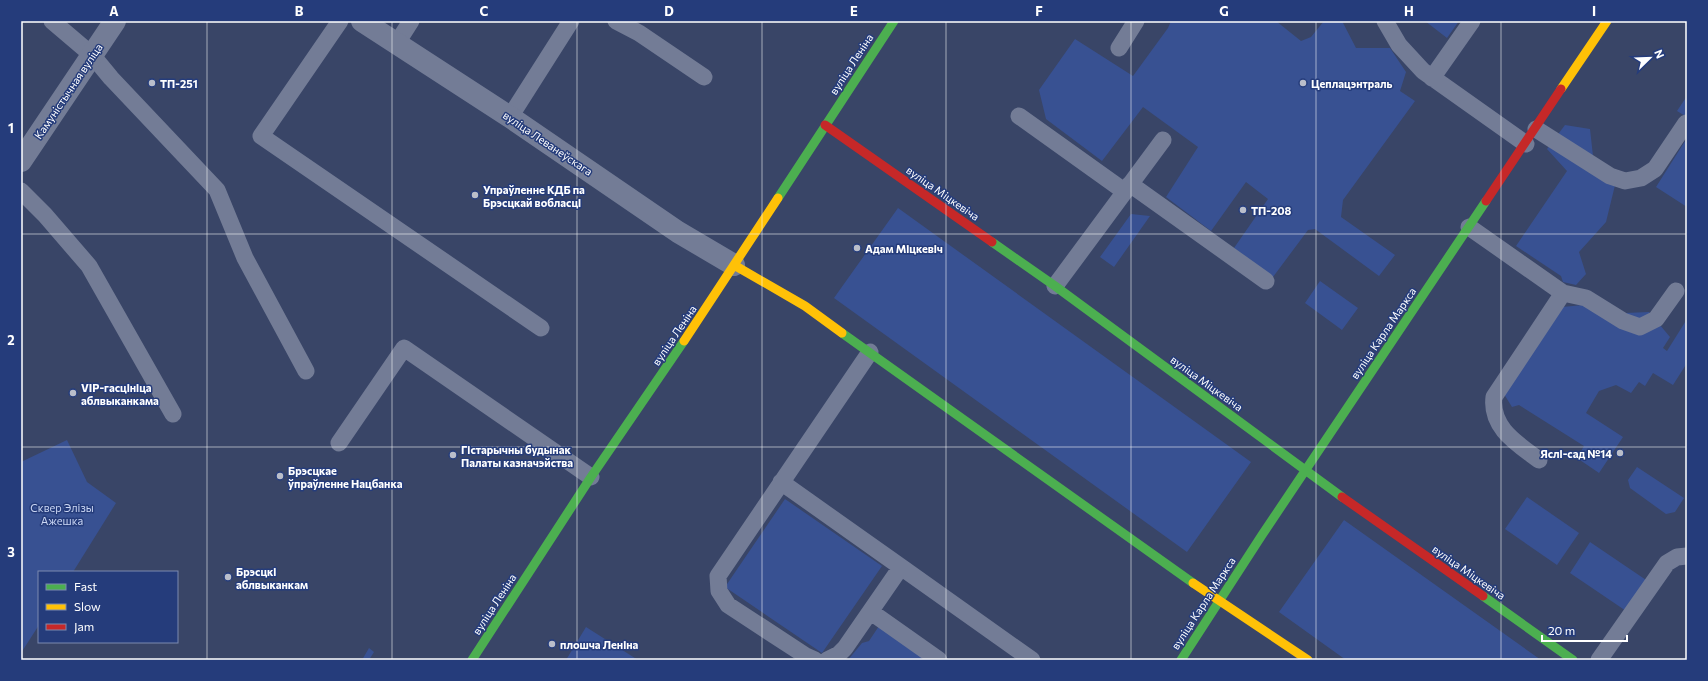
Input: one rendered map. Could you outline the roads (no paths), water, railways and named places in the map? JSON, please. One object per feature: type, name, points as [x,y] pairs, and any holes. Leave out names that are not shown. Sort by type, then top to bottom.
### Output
[{"type":"main road","name":"вуліца Леніна","points":[[472,660],[591,477],[703,314],[894,21]]},
{"type":"main road","name":"вуліца Карла Маркса","points":[[1181,660],[1305,471],[1526,144],[1607,21]]},
{"type":"main road","name":"вуліца Міцкевіча","points":[[825,125],[1055,286],[1305,471],[1573,660]]},
{"type":"main road","points":[[734,265],[805,306],[1186,578],[1308,660]]},
{"type":"street","name":"Камуністычная вуліца","points":[[21,161],[115,21]]},
{"type":"street","name":"вуліца Леванеўскага","points":[[362,21],[510,117],[678,232],[734,265]]},
{"type":"lane","points":[[52,21],[92,55],[111,78],[217,190],[245,258],[306,371]]},
{"type":"lane","points":[[340,21],[261,136],[541,328]]},
{"type":"lane","points":[[397,43],[411,21]]},
{"type":"lane","points":[[510,117],[571,21]]},
{"type":"lane","points":[[616,21],[639,33],[704,77]]},
{"type":"lane","points":[[1119,48],[1136,21]]},
{"type":"lane","points":[[1385,21],[1407,54],[1432,78],[1526,144]]},
{"type":"lane","points":[[1432,78],[1472,21]]},
{"type":"lane","points":[[1019,116],[1266,281]]},
{"type":"lane","points":[[1536,129],[1610,176],[1625,181],[1641,178],[1655,169],[1686,123]]},
{"type":"lane","points":[[1055,286],[1163,140]]},
{"type":"lane","points":[[21,191],[45,214],[89,266],[173,414]]},
{"type":"lane","points":[[1469,227],[1563,293],[1586,298],[1623,322],[1640,327],[1656,319],[1676,290]]},
{"type":"lane","points":[[1539,460],[1513,441],[1503,430],[1494,411],[1494,397],[1563,293]]},
{"type":"lane","points":[[339,443],[404,348],[591,477]]},
{"type":"lane","points":[[815,660],[806,656],[728,605],[723,599],[717,584],[721,569],[870,352]]},
{"type":"lane","points":[[781,482],[1032,660]]},
{"type":"lane","points":[[1599,660],[1667,563],[1678,557],[1687,556]]},
{"type":"lane","points":[[828,660],[839,654],[845,648],[901,567]]},
{"type":"lane","points":[[871,612],[939,660]]},
{"type":"place","name":"ТП-251","points":[[152,83]]},
{"type":"place","name":"Цеплацэнтраль","points":[[1303,83]]},
{"type":"place","name":"Упраўленне КДБ па Брэсцкай вобласці","points":[[475,195]]},
{"type":"place","name":"ТП-208","points":[[1243,210]]},
{"type":"place","name":"Адам Міцкевіч","points":[[857,248]]},
{"type":"place","name":"VIP-гасцініца аблвыканкама","points":[[73,393]]},
{"type":"place","name":"Яслі-сад №14","points":[[1620,453]]},
{"type":"place","name":"Гістарычны будынак Палаты казначэйства","points":[[453,455]]},
{"type":"place","name":"Брэсцкае ўпраўленне Нацбанка","points":[[280,476]]},
{"type":"place","name":"Брэсцкі аблвыканкам","points":[[228,577]]},
{"type":"place","name":"плошча Леніна","points":[[552,644]]},
{"type":"park label","name":"Сквер Элізы Ажешка","points":[[62,513]]}]
